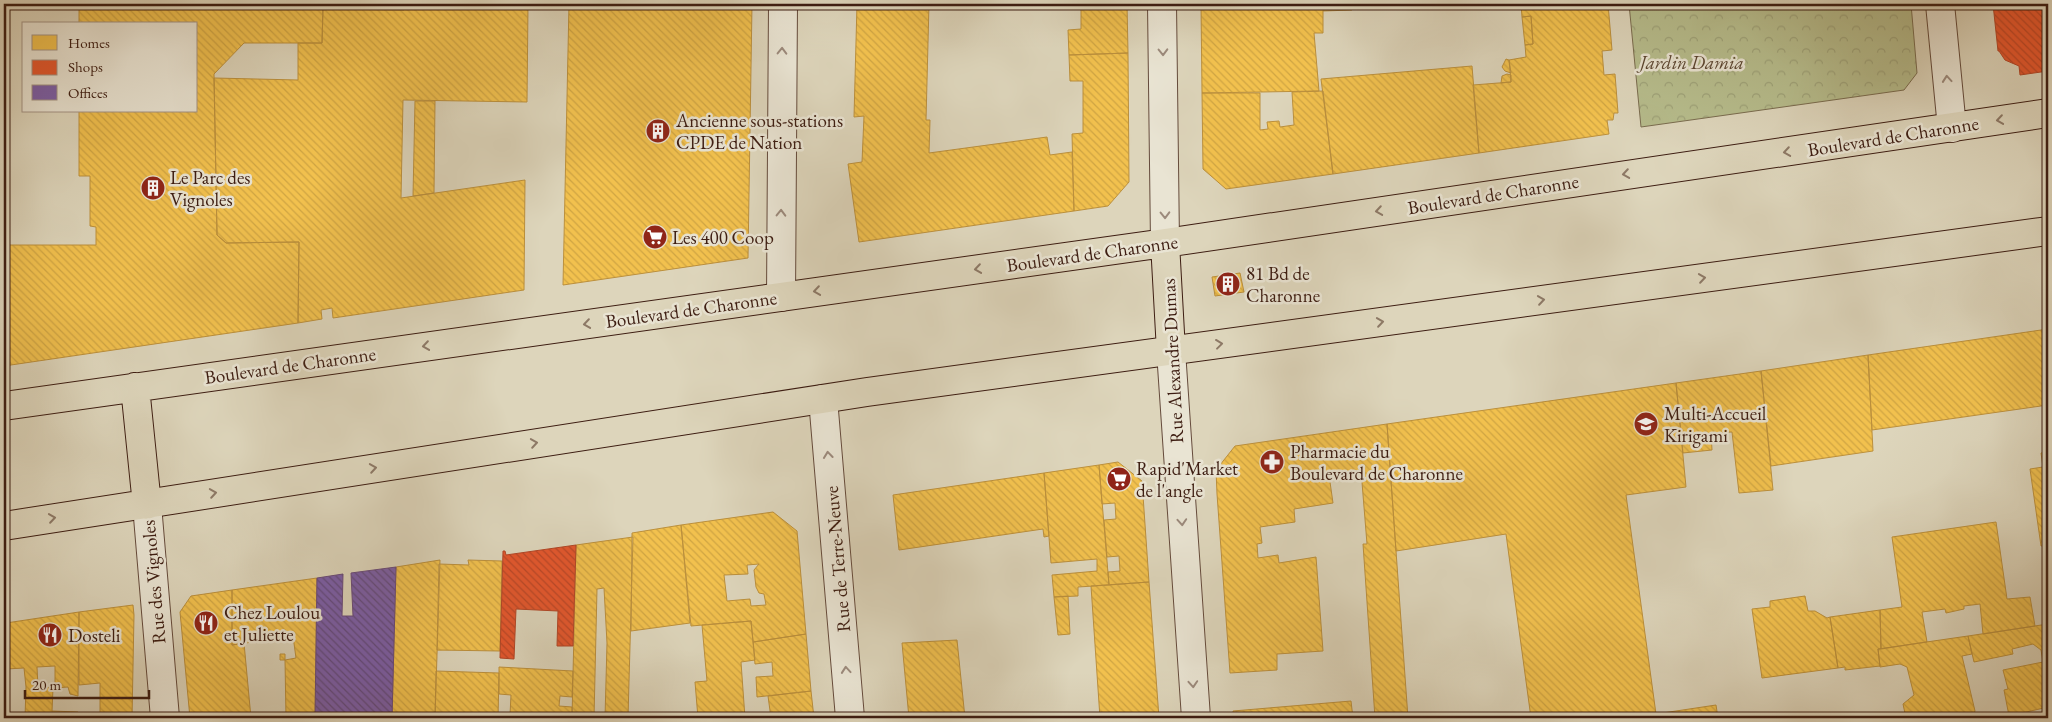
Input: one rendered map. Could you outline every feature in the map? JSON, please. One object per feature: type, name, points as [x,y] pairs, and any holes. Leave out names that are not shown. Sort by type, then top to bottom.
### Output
[{"type":"main road","name":"Boulevard de Charonne","points":[[4,406],[1165,243],[2048,113]]},
{"type":"main road","points":[[4,526],[823,399],[2048,231]]},
{"type":"main road","name":"Rue Alexandre Dumas","points":[[1165,243],[1171,351]]},
{"type":"main road","points":[[135,387],[146,504]]},
{"type":"street","points":[[781,297],[783,4]]},
{"type":"street","name":"Rue Alexandre Dumas","points":[[1162,4],[1165,243]]},
{"type":"street","points":[[1940,4],[1952,128]]},
{"type":"street","name":"Rue Alexandre Dumas","points":[[1171,351],[1196,718]]},
{"type":"street","name":"Rue de Terre-Neuve","points":[[823,399],[850,718]]},
{"type":"street","name":"Rue des Vignoles","points":[[146,504],[165,718]]},
{"type":"green space","name":"Jardin Damia","points":[[1629,4],[1911,4],[1917,73],[1904,90],[1641,127]]},
{"type":"building: Homes","name":"Le Parc des Vignoles","points":[[42,4],[323,4],[322,43],[244,43],[214,74],[217,235],[226,243],[299,242],[298,323],[4,366],[4,245],[96,245],[96,227],[90,226],[90,176],[79,176],[79,112],[198,112],[198,22],[79,22],[79,7],[42,8]]},
{"type":"building: Homes","points":[[404,4],[528,5],[527,102],[403,100],[401,198],[525,180],[524,290],[333,318],[332,308],[321,310],[322,319],[298,323],[299,242],[226,243],[217,235],[214,78],[298,80],[298,43],[322,43],[323,9],[404,10]]},
{"type":"building: Homes","name":"Ancienne sous-stations CPDE de Nation","points":[[569,4],[752,4],[748,258],[563,285]]},
{"type":"building: Homes","points":[[857,4],[929,4],[926,120],[930,120],[929,153],[1047,137],[1050,155],[1072,152],[1074,211],[859,242],[848,164],[862,162],[864,116],[854,117]]},
{"type":"building: Homes","points":[[1074,4],[1127,4],[1128,53],[1069,55],[1068,30],[1081,29],[1081,5]]},
{"type":"building: Homes","points":[[1201,4],[1352,4],[1352,10],[1323,11],[1323,33],[1314,33],[1319,91],[1202,93]]},
{"type":"building: Homes","points":[[1521,4],[1608,4],[1612,50],[1602,51],[1604,75],[1615,74],[1618,113],[1614,113],[1613,120],[1607,120],[1609,134],[1479,153],[1473,85],[1511,82],[1509,60],[1526,57],[1525,45],[1533,44],[1531,16],[1522,17]]},
{"type":"building: Homes","points":[[1531,16],[1533,44],[1525,45],[1522,17]]},
{"type":"building: Homes","points":[[1128,53],[1129,182],[1108,206],[1074,211],[1072,134],[1083,133],[1083,81],[1070,81],[1069,55]]},
{"type":"building: Homes","points":[[1506,59],[1509,60],[1511,73],[1505,71],[1502,67]]},
{"type":"building: Homes","points":[[1472,66],[1479,153],[1333,174],[1321,79]]},
{"type":"building: Homes","points":[[1511,75],[1511,82],[1501,83],[1502,76]]},
{"type":"building: Homes","points":[[1323,91],[1333,174],[1226,189],[1203,169],[1202,93],[1260,93],[1260,130],[1268,129],[1267,122],[1279,121],[1280,127],[1294,125],[1292,92]]},
{"type":"building: Homes","points":[[415,101],[435,101],[434,193],[413,196]]},
{"type":"building: Homes","name":"81 Bd de Charonne","points":[[1240,273],[1244,292],[1215,296],[1212,277]]},
{"type":"building: Homes","points":[[2048,329],[2048,405],[1872,430],[1868,355]]},
{"type":"building: Homes","points":[[1868,355],[1873,451],[1771,466],[1761,371]]},
{"type":"building: Homes","points":[[1761,371],[1773,490],[1739,493],[1732,432],[1711,433],[1712,450],[1683,453],[1676,383]]},
{"type":"building: Homes","points":[[1676,383],[1686,487],[1626,495],[1656,714],[1716,705],[1718,718],[1531,718],[1506,534],[1396,551],[1387,424]]},
{"type":"building: Homes","points":[[1387,424],[1408,718],[1375,718],[1363,544],[1367,544],[1361,470],[1329,475],[1333,503],[1294,509],[1295,522],[1260,527],[1262,543],[1257,544],[1258,558],[1278,555],[1279,563],[1316,557],[1323,651],[1277,654],[1277,670],[1230,673],[1217,494],[1216,470],[1235,446]]},
{"type":"building: Homes","points":[[2048,452],[2048,545],[2041,546],[2030,469],[2043,467],[2041,453]]},
{"type":"building: Homes","points":[[1118,462],[1142,481],[1149,582],[1109,585],[1108,572],[1120,571],[1119,556],[1107,557],[1104,520],[1116,519],[1115,503],[1102,504],[1099,465]]},
{"type":"building: Homes","points":[[1099,465],[1109,585],[1078,587],[1078,596],[1054,597],[1052,575],[1097,571],[1097,559],[1051,563],[1044,473]]},
{"type":"building: Homes","points":[[1044,473],[1049,536],[1044,537],[1043,529],[899,550],[893,495]]},
{"type":"building: Homes","points":[[773,512],[797,531],[806,634],[753,642],[751,621],[691,626],[681,525]],"holes":[[[759,564],[754,570],[756,587],[759,593],[764,594],[766,605],[751,606],[750,599],[727,601],[724,575],[748,574],[747,565]]]},
{"type":"building: Homes","points":[[1996,522],[2007,599],[2030,597],[2035,626],[1983,634],[1980,604],[1964,606],[1964,609],[1946,613],[1945,609],[1922,612],[1927,642],[1881,649],[1880,610],[1902,607],[1892,537]]},
{"type":"building: Homes","points":[[681,525],[690,623],[631,631],[632,533]]},
{"type":"building: Homes","points":[[633,537],[628,718],[605,718],[607,643],[604,588],[597,589],[594,718],[572,718],[576,545]]},
{"type":"building: Homes","points":[[440,560],[435,718],[392,718],[396,567]]},
{"type":"building: Homes","points":[[468,560],[502,561],[500,651],[437,650],[439,564],[469,565]]},
{"type":"building: Homes","points":[[317,578],[315,718],[286,718],[285,660],[296,658],[293,636],[232,645],[232,590]]},
{"type":"building: Homes","points":[[1149,582],[1159,718],[1100,718],[1091,586]]},
{"type":"building: Homes","points":[[232,590],[232,645],[244,643],[251,718],[190,718],[180,612],[191,596]]},
{"type":"building: Homes","points":[[1068,596],[1070,634],[1058,635],[1054,597]]},
{"type":"building: Homes","points":[[1805,596],[1808,611],[1815,611],[1827,618],[1830,617],[1838,668],[1762,678],[1752,609],[1770,607],[1770,601]]},
{"type":"building: Homes","points":[[133,605],[132,718],[100,718],[100,683],[79,685],[79,612]]},
{"type":"building: Homes","points":[[1880,610],[1881,649],[1878,649],[1880,666],[1845,670],[1845,667],[1838,668],[1830,617]]},
{"type":"building: Homes","points":[[79,612],[78,696],[70,694],[68,687],[55,688],[55,666],[37,667],[38,687],[53,688],[52,711],[78,712],[78,718],[25,718],[26,687],[24,668],[6,669],[6,623]]},
{"type":"building: Homes","points":[[751,621],[755,660],[741,662],[745,718],[698,718],[695,682],[707,681],[702,625]]},
{"type":"building: Homes","points":[[4,623],[6,623],[6,676],[4,718]]},
{"type":"building: Homes","points":[[2048,624],[2048,707],[2009,716],[2004,690],[2008,689],[2003,670],[2043,662],[2041,650],[2033,644],[2012,649],[2013,654],[1974,662],[1968,636]]},
{"type":"building: Homes","points":[[806,634],[811,691],[757,697],[756,677],[773,676],[772,662],[755,664],[753,642]]},
{"type":"building: Homes","points":[[1968,636],[1972,654],[1962,656],[1975,711],[1972,718],[1906,718],[1903,704],[1914,695],[1907,667],[1900,664],[1880,667],[1878,649]]},
{"type":"building: Homes","points":[[957,640],[965,718],[909,718],[902,643]]},
{"type":"building: Homes","points":[[280,654],[285,654],[285,660],[280,660]]},
{"type":"building: Homes","points":[[499,667],[573,671],[572,697],[560,696],[559,706],[572,707],[572,718],[498,718],[498,715],[510,715],[511,695],[499,694]]},
{"type":"building: Homes","points":[[436,671],[499,673],[498,718],[435,718]]},
{"type":"building: Homes","points":[[811,691],[814,718],[771,718],[768,696]]},
{"type":"building: Homes","points":[[1351,701],[1353,718],[1234,718],[1233,711]]},
{"type":"building: Homes","points":[[1087,714],[1087,718],[1065,718],[1065,716]]},
{"type":"building: Shops","points":[[1993,4],[2048,4],[2048,71],[2020,75],[2019,66],[2005,60],[1998,51]]},
{"type":"building: Shops","points":[[576,545],[573,646],[557,646],[558,611],[516,609],[514,659],[500,658],[503,551],[505,551],[506,555]]},
{"type":"building: Offices","points":[[396,567],[392,718],[315,718],[317,578],[343,574],[342,616],[353,616],[351,573]]},
{"type":"place","name":"Ancienne sous-stations CPDE de Nation","points":[[658,131]]},
{"type":"place","name":"Le Parc des Vignoles","points":[[153,188]]},
{"type":"place","name":"Les 400 Coop","points":[[655,237]]},
{"type":"place","name":"81 Bd de Charonne","points":[[1228,284]]},
{"type":"place","name":"Multi-Accueil Kirigami","points":[[1646,424]]},
{"type":"place","name":"Pharmacie du Boulevard de Charonne","points":[[1272,462]]},
{"type":"place","name":"Rapid'Market de l'angle","points":[[1119,479]]},
{"type":"place","name":"Chez Loulou et Juliette","points":[[206,623]]},
{"type":"place","name":"Dosteli","points":[[50,635]]}]
